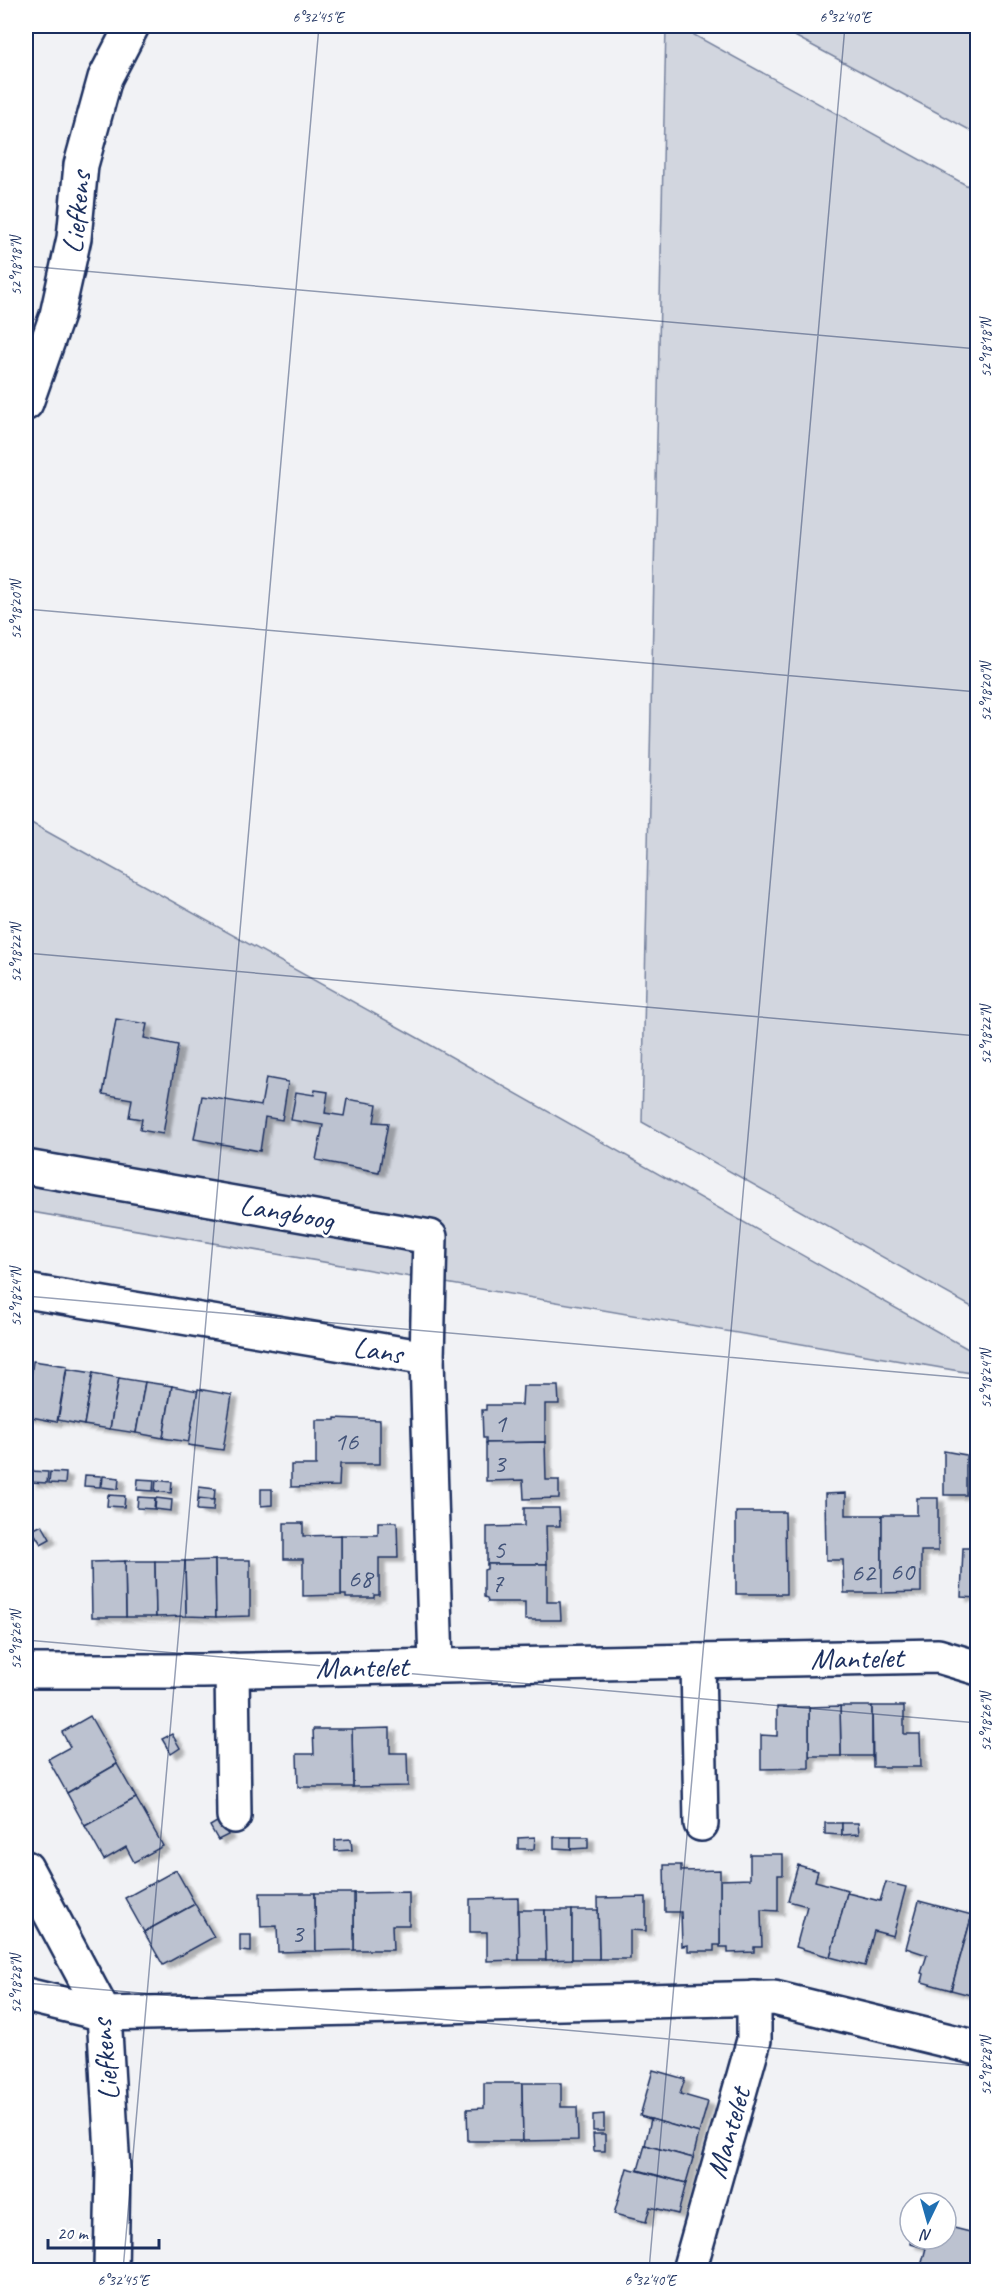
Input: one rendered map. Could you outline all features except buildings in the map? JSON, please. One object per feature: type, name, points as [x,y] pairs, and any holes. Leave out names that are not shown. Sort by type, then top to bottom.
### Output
[{"type":"street","name":"Liefkens","points":[[26,403],[57,315],[74,238],[81,165],[105,78],[132,26]]},
{"type":"street","name":"Langboog","points":[[26,1167],[430,1236],[427,1358]]},
{"type":"street","name":"Lans","points":[[26,1291],[427,1358],[436,1666]]},
{"type":"street","name":"Mantelet","points":[[26,1671],[232,1670],[938,1656],[978,1668]]},
{"type":"street","points":[[698,1661],[701,1824]]},
{"type":"street","points":[[232,1670],[234,1816]]},
{"type":"street","name":"Liefkens","points":[[26,1868],[104,2014],[113,2170],[111,2271]]},
{"type":"street","points":[[26,1995],[104,2014],[774,1998],[978,2048]]},
{"type":"street","name":"Mantelet","points":[[690,2267],[754,2040],[754,1998]]},
{"type":"shaded area","points":[[666,26],[678,26],[977,191],[977,1310],[642,1122]]},
{"type":"shaded area","points":[[776,26],[977,26],[977,134]]},
{"type":"shaded area","points":[[26,820],[418,1038],[977,1354],[977,1374],[26,1211]]}]
